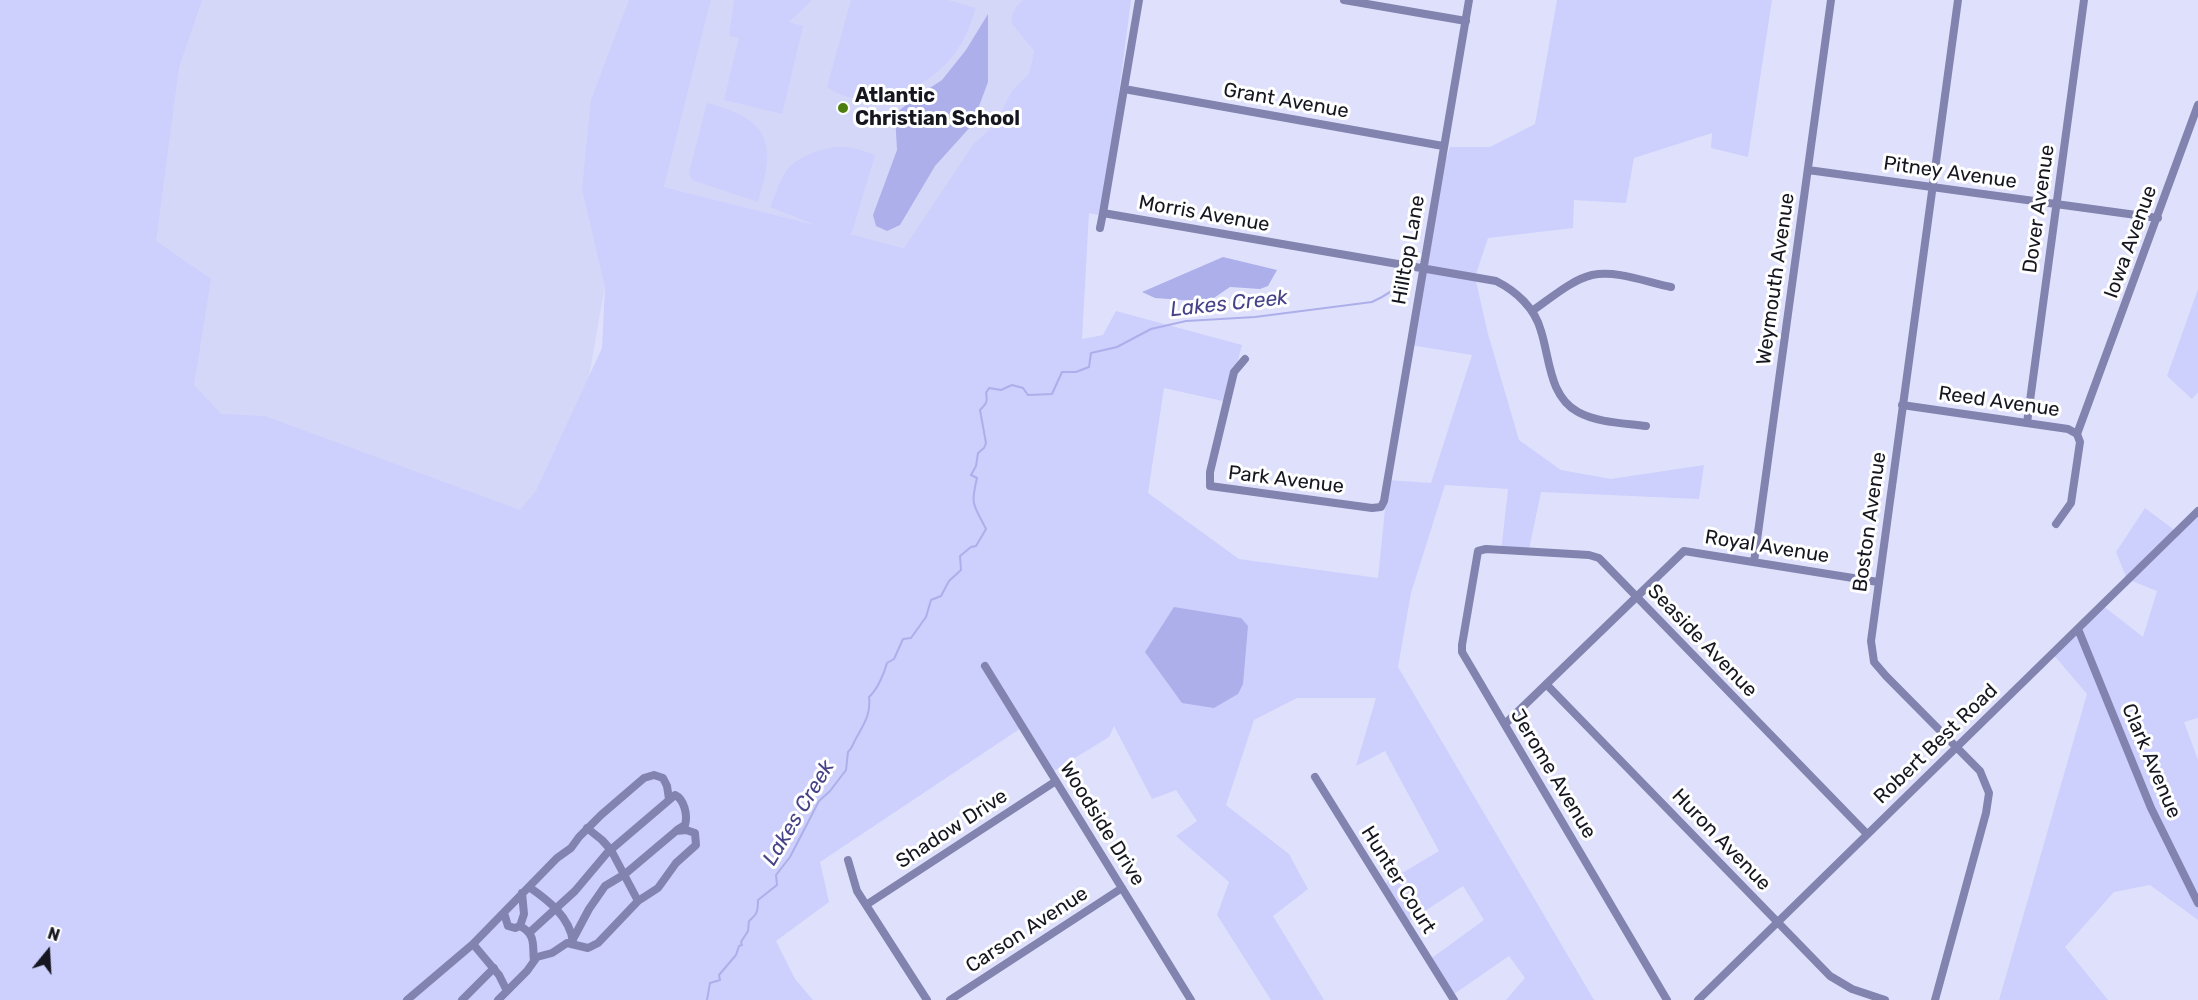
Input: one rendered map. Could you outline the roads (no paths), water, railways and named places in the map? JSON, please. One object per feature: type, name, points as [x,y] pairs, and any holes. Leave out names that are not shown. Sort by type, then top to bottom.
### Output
[{"type":"street","points":[[1100,228],[1139,0]]},
{"type":"street","points":[[1344,0],[1466,21]]},
{"type":"street","name":"Hilltop Lane","points":[[1382,505],[1469,0]]},
{"type":"street","name":"Weymouth Avenue","points":[[1754,562],[1831,0]]},
{"type":"street","name":"Boston Avenue","points":[[1935,1000],[1989,800],[1987,787],[1983,777],[1957,747],[1874,662],[1871,638],[1958,0]]},
{"type":"street","name":"Dover Avenue","points":[[2027,423],[2084,0]]},
{"type":"street","name":"Grant Avenue","points":[[1124,89],[1443,146]]},
{"type":"street","name":"Iowa Avenue","points":[[2094,389],[2198,105]]},
{"type":"street","name":"Pitney Avenue","points":[[1808,170],[2158,218]]},
{"type":"street","name":"Morris Avenue","points":[[1103,213],[1496,281],[1513,292],[1532,312]]},
{"type":"street","points":[[1646,426],[1588,416],[1577,412],[1566,403],[1554,384],[1541,331],[1532,312],[1569,286],[1592,275],[1610,274],[1671,287]]},
{"type":"street","name":"Park Avenue","points":[[1245,359],[1234,372],[1209,476],[1210,486],[1372,508],[1382,505]]},
{"type":"street","name":"Reed Avenue","points":[[1902,405],[2068,429],[2077,434],[2094,389]]},
{"type":"street","points":[[2056,524],[2071,503],[2080,442],[2077,434]]},
{"type":"street","name":"Robert Best Road","points":[[1698,1000],[2198,511]]},
{"type":"street","name":"Seaside Avenue","points":[[1478,551],[1486,549],[1596,557],[1867,834]]},
{"type":"street","name":"Jerome Avenue","points":[[1478,551],[1461,649],[1667,1000]]},
{"type":"street","name":"Royal Avenue","points":[[1504,724],[1684,551],[1878,582]]},
{"type":"street","name":"Clark Avenue","points":[[2078,629],[2151,808],[2198,903]]},
{"type":"street","name":"Woodside Drive","points":[[985,666],[1189,998]]},
{"type":"street","name":"Huron Avenue","points":[[1545,684],[1837,981],[1861,993],[1885,1000]]},
{"type":"street","points":[[407,1000],[473,944],[557,858],[571,848],[587,828],[649,775],[659,776],[664,780],[669,799]]},
{"type":"street","name":"Hunter Court","points":[[1315,777],[1454,1000]]},
{"type":"street","name":"Shadow Drive","points":[[866,905],[1056,781]]},
{"type":"street","points":[[529,933],[557,909],[611,850],[669,799],[675,795],[679,797],[686,813],[685,825],[625,874],[605,886],[589,909],[573,942]]},
{"type":"street","points":[[587,828],[611,850],[638,901]]},
{"type":"street","points":[[498,1000],[537,957],[552,953],[567,943],[573,942],[588,948],[594,946],[638,901],[658,888],[676,863],[696,845],[694,832],[676,831]]},
{"type":"street","points":[[848,860],[857,891],[927,1000]]},
{"type":"street","points":[[529,887],[546,898],[557,909],[566,922],[573,942]]},
{"type":"street","name":"Carson Avenue","points":[[950,1000],[1122,888]]},
{"type":"street","points":[[520,926],[524,914],[522,893]]},
{"type":"street","points":[[504,913],[508,927],[520,926]]},
{"type":"street","points":[[520,926],[529,933],[534,944],[534,961]]},
{"type":"street","points":[[473,944],[494,968],[507,991]]},
{"type":"street","points":[[462,1000],[494,968]]},
{"type":"street","points":[[1180,1000],[1189,998]]},
{"type":"waterway","name":"Lakes Creek","points":[[707,1000],[710,983],[720,980],[719,975],[742,945],[741,942],[748,931],[749,921],[758,907],[758,900],[777,885],[776,875],[790,857],[819,801],[846,770],[848,752],[867,717],[869,697],[880,682],[887,663],[894,659],[903,639],[911,638],[926,617],[931,600],[941,596],[949,581],[961,570],[960,556],[971,547],[976,546],[986,529],[974,505],[977,478],[971,475],[976,466],[978,453],[986,443],[980,410],[986,403],[986,393],[989,388],[1001,390],[1012,385],[1023,388],[1028,395],[1052,394],[1062,372],[1076,372],[1089,367],[1091,353],[1117,347],[1151,329],[1186,321],[1255,317],[1372,302],[1390,292],[1405,279]]},
{"type":"place","name":"Atlantic Christian School","points":[[843,108]]}]
